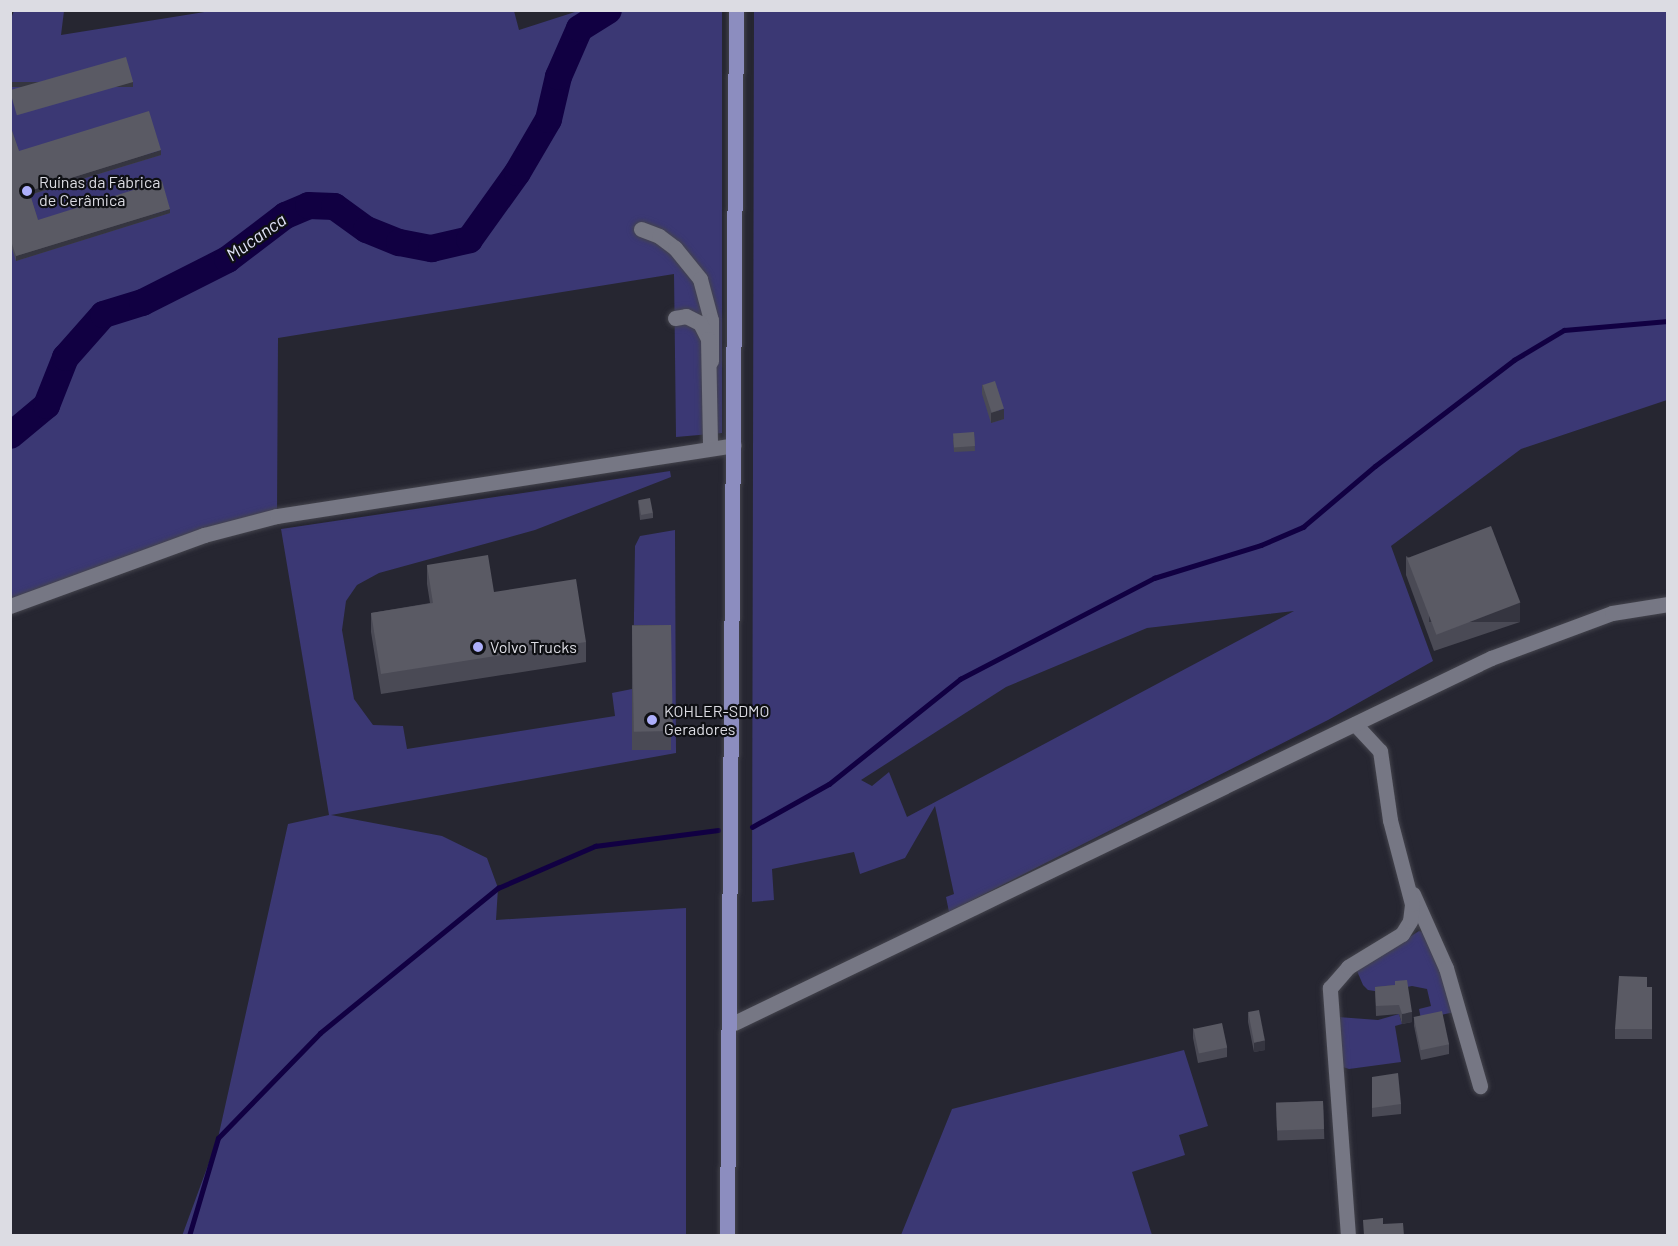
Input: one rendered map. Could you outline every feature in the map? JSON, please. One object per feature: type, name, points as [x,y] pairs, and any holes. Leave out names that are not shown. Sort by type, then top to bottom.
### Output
[{"type":"main road","points":[[727,1236],[736,10]]},
{"type":"street","points":[[641,229],[659,236],[675,248],[700,279],[711,320],[710,448]]},
{"type":"street","points":[[675,318],[686,316],[700,323],[708,339],[711,361]]},
{"type":"street","points":[[10,606],[204,535],[277,516],[734,445]]},
{"type":"street","points":[[730,1025],[1491,658],[1612,614],[1668,604]]},
{"type":"street","points":[[1348,1236],[1330,988],[1348,967],[1402,934],[1410,921],[1412,904],[1390,820],[1380,751],[1355,724]]},
{"type":"street","points":[[1407,882],[1446,968],[1480,1086]]},
{"type":"shaded area","points":[[217,10],[514,11],[519,30],[578,11],[722,11],[722,433],[676,437],[674,274],[278,338],[277,516],[11,606],[10,21],[14,11],[64,11],[61,35]]},
{"type":"shaded area","points":[[754,11],[1667,11],[1667,400],[1521,449],[1391,546],[1433,661],[1328,720],[949,912],[946,897],[954,894],[935,806],[905,858],[860,874],[854,852],[772,869],[774,900],[752,902]],"holes":[[[1294,611],[907,817],[889,772],[872,786],[861,780],[1006,687],[1147,628]]]},
{"type":"shaded area","points":[[670,471],[671,477],[535,530],[379,573],[357,585],[346,601],[342,630],[354,699],[373,725],[403,726],[407,749],[615,716],[612,693],[632,689],[632,750],[635,546],[640,536],[675,530],[676,753],[331,815],[442,836],[487,858],[498,888],[496,920],[686,908],[686,1235],[182,1236],[218,1138],[288,824],[329,815],[281,529]]},
{"type":"shaded area","points":[[1419,931],[1426,933],[1455,1012],[1421,1019],[1419,1009],[1431,1006],[1427,989],[1412,986],[1381,992],[1368,990],[1363,985],[1357,971]]},
{"type":"shaded area","points":[[1399,1014],[1402,1024],[1395,1026],[1401,1062],[1349,1069],[1340,1066],[1338,1017],[1378,1020]]},
{"type":"shaded area","points":[[1184,1050],[1208,1126],[1179,1135],[1185,1155],[1132,1172],[1152,1235],[901,1235],[952,1109]]},
{"type":"building","points":[[126,57],[133,82],[17,115],[10,90]]},
{"type":"building","name":"Ruínas da Fábrica de Cerâmica","points":[[149,111],[161,150],[29,191],[38,220],[162,181],[170,209],[16,256],[10,238],[10,125],[19,151]]},
{"type":"building","points":[[995,381],[1004,409],[992,413],[983,385]]},
{"type":"building","points":[[974,432],[975,446],[954,447],[953,433]]},
{"type":"building","points":[[650,498],[653,513],[641,515],[638,500]]},
{"type":"building","points":[[1491,526],[1520,603],[1436,635],[1407,558]]},
{"type":"building","name":"Volvo Trucks","points":[[488,555],[494,592],[576,579],[586,642],[381,674],[371,613],[433,603],[427,565]]},
{"type":"building","name":"KOHLER-SDMO Geradores","points":[[671,625],[673,731],[634,732],[632,626]]},
{"type":"building","points":[[1619,976],[1647,977],[1647,987],[1652,987],[1652,1029],[1615,1029]]},
{"type":"building","points":[[1407,980],[1412,1012],[1402,1014],[1399,1005],[1376,1006],[1375,987],[1395,985],[1395,981]]},
{"type":"building","points":[[1259,1010],[1265,1040],[1254,1043],[1248,1012]]},
{"type":"building","points":[[1442,1011],[1449,1044],[1421,1050],[1414,1017]]},
{"type":"building","points":[[1222,1023],[1227,1047],[1199,1053],[1194,1029]]},
{"type":"building","points":[[1398,1073],[1401,1104],[1372,1108],[1372,1077]]},
{"type":"building","points":[[1323,1101],[1324,1129],[1277,1131],[1276,1103]]},
{"type":"building","points":[[1383,1218],[1383,1224],[1403,1223],[1404,1236],[1364,1236],[1363,1220]]},
{"type":"waterway","name":"Mucanca","points":[[10,435],[46,405],[65,357],[103,314],[142,302],[227,259],[285,215],[308,205],[334,206],[366,229],[399,242],[431,248],[469,239],[517,172],[548,119],[558,76],[579,28],[608,10]]},
{"type":"waterway","points":[[752,827],[829,784],[960,679],[1154,578],[1261,545],[1303,527],[1375,466],[1514,360],[1564,330],[1668,321]]},
{"type":"waterway","points":[[189,1236],[218,1138],[320,1033],[498,888],[595,846],[718,830]]},
{"type":"place","name":"Ruínas da Fábrica de Cerâmica","points":[[27,191]]},
{"type":"place","name":"Volvo Trucks","points":[[478,647]]},
{"type":"place","name":"KOHLER-SDMO Geradores","points":[[652,720]]}]
